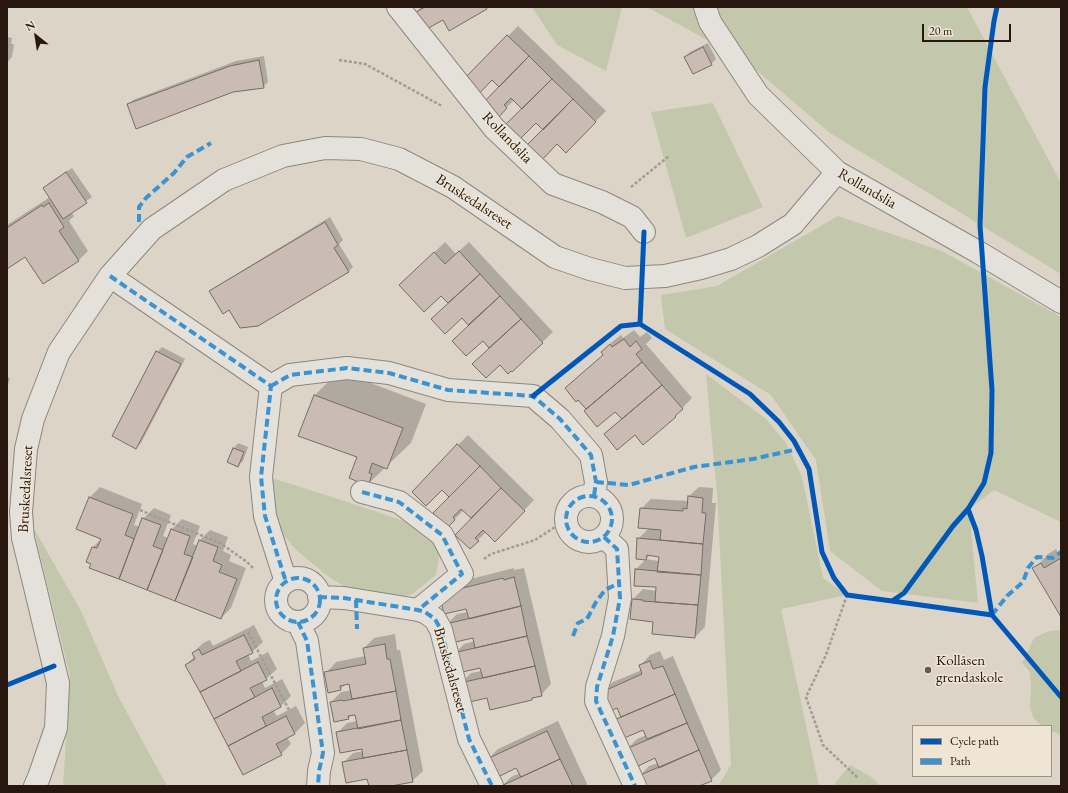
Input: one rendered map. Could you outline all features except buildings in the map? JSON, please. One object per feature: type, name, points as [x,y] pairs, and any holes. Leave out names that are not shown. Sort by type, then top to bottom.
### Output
[{"type":"street","name":"Rollandslia","points":[[398,7],[494,128],[553,184],[602,202],[632,217],[644,232]]},
{"type":"street","name":"Rollandslia","points":[[705,7],[710,22],[758,95],[837,172],[978,252],[1061,302]]},
{"type":"street","name":"Bruskedalsreset","points":[[35,786],[40,777],[56,728],[58,683],[23,538],[21,512],[26,449],[33,419],[59,352],[110,276],[152,229],[224,180],[283,156],[325,148],[361,149],[399,159],[454,188],[555,257],[590,269],[625,278],[665,276],[701,268],[731,258],[758,246],[793,224],[837,172]]},
{"type":"street","points":[[110,276],[271,386]]},
{"type":"street","points":[[271,386],[290,375],[347,368],[389,373],[448,390],[534,396],[560,419],[591,455],[596,482],[594,496]]},
{"type":"street","points":[[271,386],[260,477],[266,516],[282,587]]},
{"type":"street","points":[[362,492],[398,502],[442,535],[462,574],[418,610]]},
{"type":"street","points":[[594,496],[601,499],[610,510],[612,524],[609,531],[598,541],[590,543],[582,542],[574,538],[569,532],[565,517],[567,509],[572,502],[578,498],[594,496]]},
{"type":"street","points":[[604,536],[618,549],[620,598],[613,636],[597,687],[596,701],[636,786]]},
{"type":"street","points":[[300,578],[313,584],[319,597],[319,604],[311,617],[298,622],[291,621],[280,613],[276,599],[282,587],[293,579],[300,578]]},
{"type":"street","name":"Bruskedalsreset","points":[[319,597],[344,598],[418,610],[425,612],[435,619],[441,630],[469,740],[492,786]]},
{"type":"street","points":[[298,622],[307,641],[323,753],[319,771],[318,786]]},
{"type":"path","points":[[338,60],[364,64],[448,109]]},
{"type":"path","points":[[627,190],[669,156]]},
{"type":"path","points":[[140,510],[220,543],[282,587]]},
{"type":"path","points":[[462,574],[491,554],[535,540],[566,520]]},
{"type":"path","points":[[843,590],[847,595],[855,596]]},
{"type":"path","points":[[847,595],[826,655],[806,697],[823,745],[858,778]]},
{"type":"path","points":[[248,632],[291,713]]},
{"type":"green space","points":[[532,7],[622,7],[606,71],[557,45]]},
{"type":"green space","points":[[647,7],[967,7],[1061,183],[1061,274],[830,133],[728,46],[718,46]]},
{"type":"green space","points":[[713,103],[763,207],[686,238],[651,112]]},
{"type":"green space","points":[[838,216],[942,251],[1061,317],[1061,522],[994,490],[969,509],[978,603],[882,591],[830,551],[816,460],[771,395],[665,329],[661,295],[717,286]]},
{"type":"green space","points":[[706,374],[766,419],[786,443],[802,477],[823,578],[847,595],[781,609],[819,786],[718,786],[731,765],[717,493]]},
{"type":"green space","points":[[275,479],[416,525],[440,550],[436,575],[412,594],[394,599],[353,592],[329,577],[295,549],[284,535],[276,519],[270,482]]},
{"type":"green space","points":[[33,527],[81,611],[119,698],[167,786],[63,786],[70,676]]},
{"type":"green space","points":[[1059,630],[1061,637],[1061,735],[1052,731],[1052,725],[1040,725],[1033,717],[1030,707],[1030,672],[1022,663],[1034,638],[1049,631]]},
{"type":"green space","points":[[850,765],[873,778],[880,786],[833,786]]},
{"type":"marked path","points":[[139,222],[139,207],[146,198],[174,173],[187,157],[211,143]]},
{"type":"marked path","points":[[110,276],[271,386],[261,477],[265,516],[286,582]]},
{"type":"marked path","points":[[271,386],[290,375],[347,368],[389,373],[448,390],[533,396],[560,419],[591,455],[596,482],[594,496]]},
{"type":"marked path","points":[[596,482],[629,485],[694,467],[753,459],[798,449]]},
{"type":"marked path","points":[[362,492],[399,502],[442,535],[462,574],[418,610]]},
{"type":"marked path","points":[[584,496],[594,496],[602,500],[608,506],[612,514],[612,519],[612,524],[608,532],[602,538],[594,542],[584,542],[576,538],[570,532],[566,524],[566,514],[570,506],[576,500],[584,496]]},
{"type":"marked path","points":[[604,537],[617,549],[620,598],[613,636],[597,687],[596,701],[635,786]]},
{"type":"marked path","points":[[992,615],[1007,596],[1023,582],[1028,568],[1037,557],[1053,558],[1061,552]]},
{"type":"marked path","points":[[298,578],[310,582],[316,588],[320,600],[316,612],[310,618],[298,622],[286,618],[280,612],[276,600],[280,588],[286,582],[298,578]]},
{"type":"marked path","points":[[573,636],[578,623],[587,619],[596,602],[605,590],[619,583]]},
{"type":"marked path","points":[[319,597],[344,598],[418,610],[425,612],[435,619],[441,630],[469,739],[492,786]]},
{"type":"marked path","points":[[356,600],[357,629]]},
{"type":"marked path","points":[[298,622],[307,641],[323,753],[319,771],[318,786]]},
{"type":"cycle path","points":[[533,396],[621,326],[640,324],[750,394],[779,422],[794,441],[809,469],[822,552],[834,578],[847,595],[892,601],[904,593],[953,526],[968,509],[984,483],[991,453],[992,390],[980,225],[985,87],[997,7]]},
{"type":"cycle path","points":[[640,324],[644,232]]},
{"type":"cycle path","points":[[968,509],[976,530],[982,556],[992,615],[1061,697]]},
{"type":"cycle path","points":[[892,601],[992,615]]},
{"type":"cycle path","points":[[7,685],[54,666]]},
{"type":"place","name":"Kollåsen grendaskole","points":[[928,670]]}]
